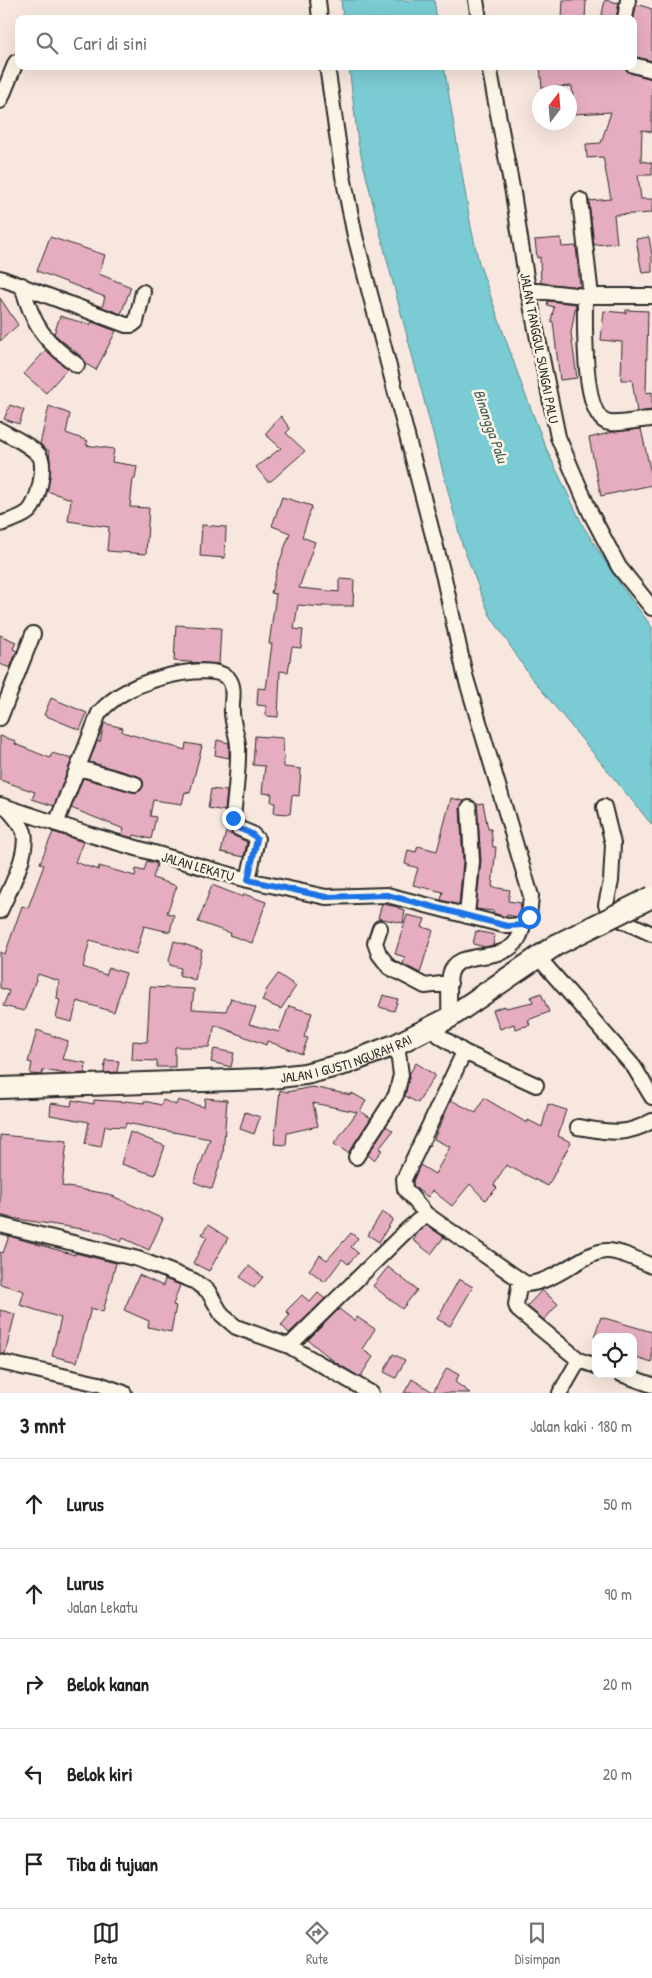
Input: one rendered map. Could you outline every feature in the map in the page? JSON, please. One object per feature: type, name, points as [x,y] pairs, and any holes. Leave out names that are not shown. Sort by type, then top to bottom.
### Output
[{"type":"main road","name":"JALAN I GUSTI NGURAH RAI","points":[[0,1088],[262,1079],[305,1074],[339,1065],[397,1044],[449,1018],[556,945],[652,897]]},
{"type":"street","points":[[318,0],[320,15]]},
{"type":"street","points":[[476,0],[478,15]]},
{"type":"street","points":[[626,15],[628,0]]},
{"type":"street","points":[[0,101],[15,64]]},
{"type":"street","points":[[637,66],[652,70]]},
{"type":"street","points":[[327,70],[343,176],[355,236],[444,578],[466,675],[531,896],[529,917],[523,925],[519,939],[508,950],[460,961],[450,974],[449,1018]]},
{"type":"street","name":"JALAN TANGGUL SUNGAI PALU","points":[[490,70],[513,193],[528,290],[558,437],[590,512],[619,567],[652,608]]},
{"type":"street","points":[[580,200],[588,296],[586,362],[594,410],[601,419],[608,423],[652,419]]},
{"type":"street","points":[[0,278],[126,325],[132,325],[136,322],[143,292]]},
{"type":"street","points":[[22,285],[35,324],[55,348],[77,365]]},
{"type":"street","points":[[528,290],[588,296],[652,296]]},
{"type":"street","points":[[0,430],[34,450],[42,460],[43,472],[32,509],[27,514],[0,524]]},
{"type":"street","points":[[0,718],[33,634]]},
{"type":"street","points":[[56,824],[98,713],[119,694],[162,677],[188,671],[205,671],[226,676],[230,681],[232,689],[232,721],[238,745],[233,818],[238,828],[255,836],[257,842],[248,880]]},
{"type":"street","points":[[78,768],[135,784]]},
{"type":"street","points":[[0,911],[18,870],[24,843],[24,832],[4,807]]},
{"type":"street","name":"JALAN LEKATU","points":[[4,807],[248,880],[326,897],[387,895],[507,926],[523,925]]},
{"type":"street","points":[[604,807],[613,844],[611,881],[606,905],[613,916],[652,934]]},
{"type":"street","points":[[467,916],[472,861],[469,808]]},
{"type":"street","points":[[380,928],[375,943],[379,954],[389,968],[425,986],[450,983]]},
{"type":"street","points":[[538,957],[634,1067],[652,1097]]},
{"type":"street","points":[[428,1028],[464,1052],[536,1086]]},
{"type":"street","points":[[356,1157],[396,1095],[401,1075],[397,1044]]},
{"type":"street","points":[[464,1052],[404,1179],[405,1189],[426,1214],[526,1284],[537,1283],[551,1278],[602,1251],[619,1252],[652,1266]]},
{"type":"street","points":[[578,1127],[612,1133],[636,1130],[652,1121]]},
{"type":"street","points":[[289,1346],[408,1229],[426,1214]]},
{"type":"street","points":[[0,1225],[138,1259],[194,1281],[208,1291],[222,1315],[236,1327],[289,1346],[371,1393]]},
{"type":"street","points":[[520,1280],[516,1305],[518,1310],[580,1360],[592,1364]]},
{"type":"street","points":[[560,1393],[580,1360]]},
{"type":"street","points":[[0,1362],[99,1384],[124,1393]]},
{"type":"street","points":[[632,1378],[652,1385]]},
{"type":"water","points":[[341,0],[434,0],[436,15],[343,15]]},
{"type":"water","name":"Binangga Palu","points":[[349,70],[445,70],[471,227],[479,263],[521,383],[546,448],[583,526],[619,583],[652,627],[652,825],[530,676],[490,615],[483,599],[462,544],[358,143]]},
{"type":"building","points":[[563,0],[586,0],[585,15],[562,15]]},
{"type":"building","points":[[605,0],[619,3],[617,15],[602,15]]},
{"type":"building","points":[[640,5],[652,9],[652,61],[637,57],[637,15],[634,15],[636,6]]},
{"type":"building","points":[[540,70],[627,70],[630,73],[652,79],[652,132],[642,130],[641,161],[652,163],[652,175],[638,175],[641,199],[652,199],[652,213],[614,215],[617,243],[594,245],[589,201],[611,199],[603,157],[587,158],[586,144],[601,143],[611,112],[577,114],[577,85],[542,85]]},
{"type":"building","points":[[50,237],[105,255],[99,274],[131,287],[121,314],[102,307],[105,297],[37,271]]},
{"type":"building","points":[[649,237],[652,272],[642,273],[636,239]]},
{"type":"building","points":[[561,238],[562,247],[576,246],[580,287],[541,283],[540,257],[537,258],[535,240]]},
{"type":"building","points":[[0,298],[18,325],[0,341]]},
{"type":"building","points":[[548,301],[576,304],[571,333],[577,378],[560,380],[553,322],[551,321],[554,307],[547,305]]},
{"type":"building","points":[[626,310],[648,311],[646,393],[652,392],[652,410],[637,412],[632,380],[621,380],[622,342],[601,340],[604,311],[626,313]]},
{"type":"building","points":[[60,316],[90,325],[92,322],[116,331],[96,370],[86,364],[83,358],[54,334]]},
{"type":"building","points":[[46,350],[67,369],[46,393],[24,374]]},
{"type":"building","points":[[10,405],[24,410],[19,424],[4,419]]},
{"type":"building","points":[[49,406],[70,414],[66,433],[88,441],[86,445],[114,449],[112,462],[137,466],[135,479],[133,479],[130,507],[149,508],[146,554],[107,551],[109,527],[68,521],[71,499],[47,491],[50,476],[49,451],[40,444]]},
{"type":"building","points":[[281,416],[290,429],[286,433],[305,451],[271,481],[267,481],[256,467],[281,448],[265,434]]},
{"type":"building","points":[[641,429],[652,485],[601,496],[589,438],[613,432]]},
{"type":"building","points":[[282,497],[312,506],[302,537],[315,542],[299,588],[339,592],[339,579],[354,580],[353,606],[322,607],[298,605],[294,629],[303,630],[301,648],[292,647],[288,672],[280,671],[278,717],[266,716],[266,706],[257,705],[258,688],[266,689],[272,644],[269,644],[276,594],[271,593],[290,533],[272,526]]},
{"type":"building","points":[[202,525],[226,527],[225,558],[200,556]]},
{"type":"building","points":[[176,625],[221,628],[219,664],[174,661]]},
{"type":"building","points":[[0,635],[16,642],[13,649],[17,651],[10,668],[0,664]]},
{"type":"building","points":[[51,698],[87,713],[80,730],[44,715]]},
{"type":"building","points":[[104,723],[123,728],[122,732],[185,750],[186,743],[202,746],[190,793],[185,792],[182,804],[153,800],[150,816],[156,817],[151,839],[134,835],[133,838],[122,835],[124,829],[71,808],[83,778],[133,792],[138,792],[143,787],[143,781],[138,776],[89,762],[97,741],[100,742]]},
{"type":"building","points":[[0,736],[16,741],[15,744],[50,758],[52,753],[72,759],[54,806],[32,799],[35,792],[0,780]]},
{"type":"building","points":[[255,736],[283,738],[284,767],[301,769],[299,796],[292,795],[290,814],[274,813],[275,803],[271,802],[272,794],[262,793],[265,766],[253,765]]},
{"type":"building","points":[[217,740],[229,743],[229,758],[215,755]]},
{"type":"building","points":[[211,789],[227,791],[225,811],[208,808]]},
{"type":"building","points":[[451,798],[464,801],[460,808],[463,861],[459,905],[441,900],[443,892],[413,885],[418,868],[405,864],[408,850],[416,852],[418,846],[437,851]]},
{"type":"building","points":[[483,803],[488,829],[491,829],[493,847],[496,847],[492,887],[510,890],[508,901],[521,903],[518,917],[506,915],[506,917],[493,913],[494,911],[476,909],[481,861],[477,804]]},
{"type":"building","points":[[53,832],[83,842],[75,862],[98,870],[99,866],[135,876],[136,869],[144,871],[147,861],[157,864],[153,878],[177,886],[167,913],[174,915],[170,932],[144,926],[136,954],[90,940],[83,967],[106,975],[109,968],[126,973],[114,1012],[77,1001],[72,1022],[56,1018],[60,1000],[57,999],[59,981],[38,974],[24,1011],[3,1006],[9,991],[0,988],[0,952],[5,954],[22,906],[28,908],[44,865],[40,863]]},
{"type":"building","points":[[226,832],[247,842],[244,857],[221,852]]},
{"type":"building","points":[[212,885],[243,897],[244,894],[266,902],[252,943],[198,922]]},
{"type":"building","points":[[382,904],[398,907],[405,911],[403,923],[378,918]]},
{"type":"building","points":[[407,915],[425,919],[422,927],[433,930],[420,973],[403,964],[405,957],[395,954]]},
{"type":"building","points":[[476,931],[495,935],[493,945],[485,947],[473,944]]},
{"type":"building","points":[[174,941],[202,950],[195,980],[179,975],[181,968],[170,965],[169,960]]},
{"type":"building","points":[[278,974],[296,986],[281,1009],[262,1001],[267,989]]},
{"type":"building","points":[[150,987],[194,989],[192,1009],[226,1011],[231,998],[256,1008],[249,1024],[279,1032],[289,1006],[312,1013],[304,1037],[308,1038],[302,1054],[267,1041],[266,1045],[215,1025],[209,1047],[175,1047],[175,1067],[157,1067],[157,1061],[132,1060],[133,1041],[147,1042]]},
{"type":"building","points":[[541,993],[549,1012],[528,1020],[530,1025],[515,1029],[514,1024],[500,1029],[493,1010],[505,1006],[506,1008],[533,1002],[531,997]]},
{"type":"building","points":[[383,995],[398,999],[394,1011],[379,1007]]},
{"type":"building","points":[[37,1030],[68,1041],[62,1059],[86,1063],[85,1073],[67,1074],[43,1070],[42,1075],[30,1074],[32,1063],[28,1062]]},
{"type":"building","points":[[214,1049],[234,1053],[231,1067],[211,1062]]},
{"type":"building","points":[[105,1060],[119,1061],[117,1072],[104,1073]]},
{"type":"building","points":[[416,1063],[435,1075],[418,1103],[405,1096],[410,1073]]},
{"type":"building","points":[[312,1087],[351,1095],[352,1093],[366,1101],[360,1111],[371,1118],[348,1153],[334,1144],[357,1112],[313,1103],[318,1126],[287,1133],[286,1145],[274,1144],[280,1090],[287,1092]]},
{"type":"building","points":[[205,1098],[227,1100],[223,1154],[212,1189],[194,1182],[210,1139],[126,1123],[125,1127],[105,1126],[101,1147],[85,1144],[89,1122],[50,1115],[51,1103],[71,1106],[72,1100],[94,1104],[94,1100],[144,1103],[144,1101],[161,1105],[163,1100],[176,1105],[178,1100],[204,1107]]},
{"type":"building","points":[[484,1098],[527,1123],[528,1120],[542,1127],[548,1104],[566,1110],[558,1136],[571,1142],[548,1186],[506,1165],[494,1185],[497,1188],[485,1200],[470,1184],[452,1206],[432,1190],[428,1197],[413,1185],[413,1181],[420,1165],[435,1174],[450,1147],[434,1139],[451,1100],[476,1113]]},
{"type":"building","points":[[245,1112],[260,1117],[254,1134],[240,1129]]},
{"type":"building","points":[[386,1126],[393,1131],[379,1149],[382,1150],[374,1160],[368,1155]]},
{"type":"building","points":[[130,1132],[165,1146],[155,1175],[121,1164]]},
{"type":"building","points":[[0,1135],[67,1141],[62,1186],[108,1194],[163,1219],[149,1250],[123,1238],[121,1242],[101,1232],[0,1215]]},
{"type":"building","points":[[382,1212],[393,1219],[379,1242],[368,1235]]},
{"type":"building","points":[[208,1225],[228,1238],[209,1271],[193,1263],[207,1237],[202,1234]]},
{"type":"building","points":[[426,1225],[444,1237],[431,1254],[413,1240]]},
{"type":"building","points":[[351,1233],[358,1238],[351,1247],[358,1253],[348,1264],[342,1259],[325,1282],[309,1270],[320,1255],[327,1260]]},
{"type":"building","points":[[9,1236],[75,1255],[75,1253],[116,1263],[103,1312],[91,1308],[77,1362],[52,1356],[61,1318],[20,1305],[24,1291],[0,1284],[0,1252],[3,1253]]},
{"type":"building","points":[[249,1266],[263,1277],[254,1288],[240,1277]]},
{"type":"building","points":[[388,1267],[417,1290],[402,1309],[373,1286]]},
{"type":"building","points":[[139,1275],[163,1286],[165,1279],[180,1285],[173,1305],[176,1306],[171,1332],[148,1327],[149,1321],[124,1310]]},
{"type":"building","points":[[459,1279],[473,1287],[450,1326],[437,1319]]},
{"type":"building","points":[[542,1290],[558,1304],[544,1320],[527,1306]]},
{"type":"building","points":[[318,1293],[325,1299],[289,1333],[281,1325],[290,1315],[286,1311],[302,1295],[310,1302]]},
{"type":"building","points":[[339,1309],[355,1321],[357,1317],[375,1329],[362,1349],[373,1357],[360,1377],[335,1362],[308,1340]]},
{"type":"building","points":[[0,1310],[15,1314],[5,1354],[0,1353]]},
{"type":"building","points":[[601,1317],[652,1332],[652,1363],[637,1358],[637,1333],[595,1333]]},
{"type":"building","points":[[393,1354],[405,1360],[396,1378],[384,1372]]},
{"type":"building","points":[[447,1368],[459,1375],[455,1382],[470,1393],[404,1393],[412,1379],[433,1392]]},
{"type":"route","points":[[233,818],[240,830],[252,834],[257,839],[248,880],[304,894],[326,897],[341,898],[370,894],[387,895],[507,926],[523,925],[529,917]]}]
